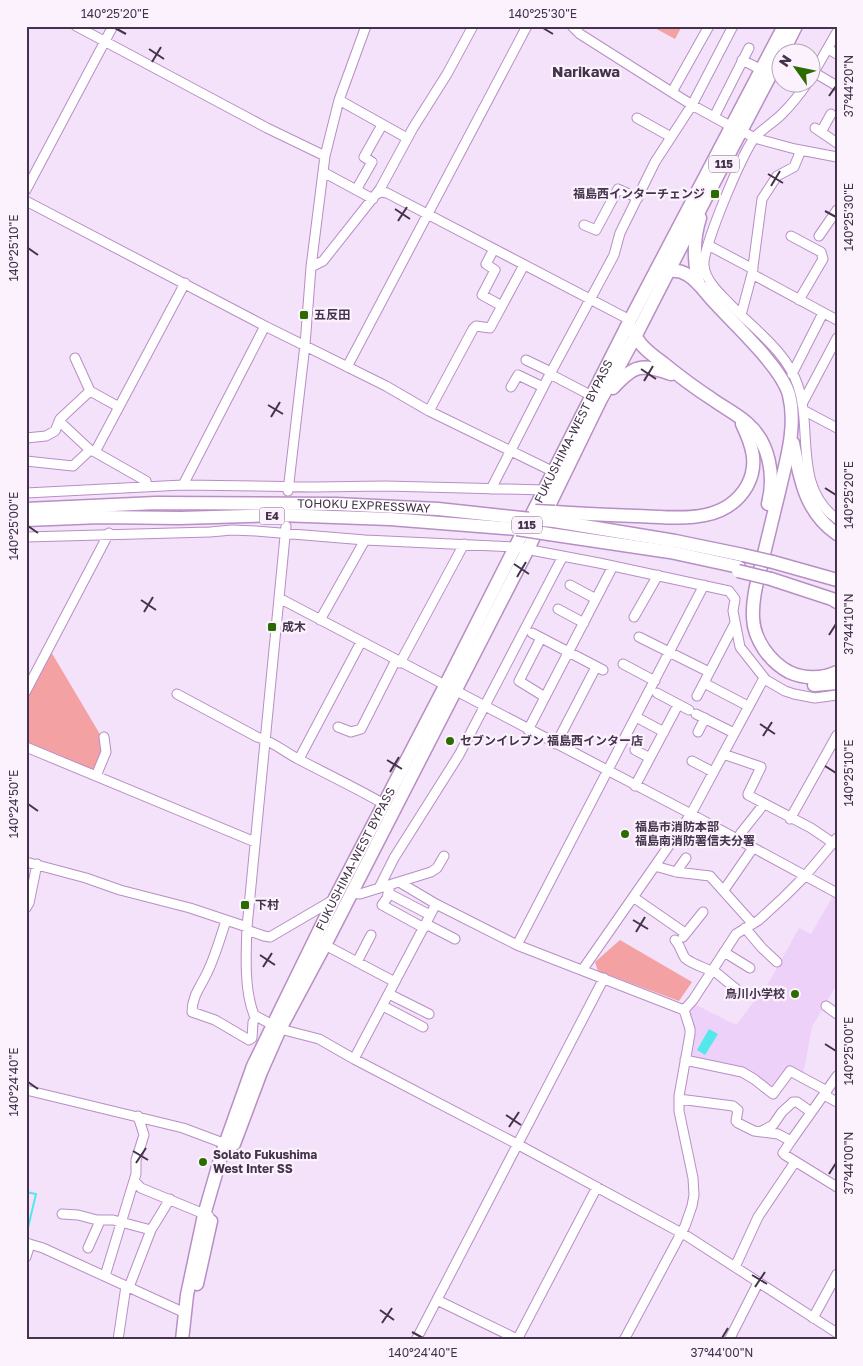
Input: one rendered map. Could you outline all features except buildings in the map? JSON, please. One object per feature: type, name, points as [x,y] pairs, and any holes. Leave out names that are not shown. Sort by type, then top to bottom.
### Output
[{"type":"highway","name":"FUKUSHIMA-WEST BYPASS","points":[[521,549],[554,472],[596,399],[635,338],[708,192],[762,70],[784,26]]},
{"type":"highway","points":[[788,42],[796,26]]},
{"type":"highway","name":"FUKUSHIMA-WEST BYPASS","points":[[276,1027],[325,945],[450,689],[596,399],[630,320],[770,74]]},
{"type":"highway","points":[[698,282],[694,247],[708,192]]},
{"type":"highway","points":[[653,277],[668,271],[680,272],[698,282],[709,297],[779,374],[789,396],[792,418],[791,431],[788,456],[754,598],[754,626],[764,650],[777,664],[792,673],[808,677],[823,677],[837,672]]},
{"type":"highway","points":[[630,320],[635,338],[642,346],[683,379],[749,424],[764,446],[772,480],[746,599],[746,617],[752,643],[767,665],[786,678],[798,683],[811,685],[837,683]]},
{"type":"highway","points":[[596,399],[625,375],[641,366],[654,368],[683,379]]},
{"type":"highway","points":[[521,519],[555,517],[679,518],[705,515],[722,510],[735,502],[743,492],[752,474],[754,460],[752,446],[740,418]]},
{"type":"highway","points":[[791,431],[802,487],[808,502],[817,516],[837,534]]},
{"type":"highway","name":"TOHOKU EXPRESSWAY","points":[[26,509],[156,503],[219,505],[279,503],[391,506],[521,519]]},
{"type":"highway","name":"TOHOKU EXPRESSWAY","points":[[26,520],[100,517],[180,518],[279,515],[399,520],[521,519]]},
{"type":"highway","name":"E4","points":[[555,517],[675,541],[740,564]]},
{"type":"highway","name":"E4","points":[[521,519],[549,534],[740,564],[837,592]]},
{"type":"highway","points":[[772,572],[837,602]]},
{"type":"highway","name":"E4","points":[[772,572],[837,580]]},
{"type":"highway","name":"FUKUSHIMA-WEST BYPASS","points":[[276,1027],[335,898],[384,804],[450,689]]},
{"type":"highway","name":"115","points":[[182,1340],[195,1254],[229,1146],[261,1072],[276,1027]]},
{"type":"highway","name":"115","points":[[190,1340],[195,1294],[208,1215]]},
{"type":"street","points":[[76,26],[104,43],[325,156]]},
{"type":"street","points":[[26,190],[113,26]]},
{"type":"street","points":[[289,489],[305,345],[311,267],[325,156],[339,100],[366,26]]},
{"type":"street","points":[[311,267],[323,261],[375,197],[407,138],[448,74],[473,26]]},
{"type":"street","points":[[347,367],[527,26]]},
{"type":"street","points":[[572,26],[580,34],[692,105],[756,138],[834,157],[837,144],[818,130],[831,114]]},
{"type":"street","points":[[672,92],[708,26]]},
{"type":"street","points":[[491,489],[550,373],[614,255],[618,238],[655,162],[692,105],[731,27]]},
{"type":"street","points":[[820,63],[837,32]]},
{"type":"street","points":[[714,117],[749,48]]},
{"type":"street","points":[[828,49],[837,54]]},
{"type":"street","points":[[742,60],[762,70]]},
{"type":"street","points":[[820,81],[837,86]]},
{"type":"street","points":[[801,92],[782,114],[756,138],[728,190],[708,245],[704,267],[710,281],[781,356],[798,385],[803,407],[808,468],[813,489],[823,506],[837,519]]},
{"type":"street","points":[[339,100],[407,138]]},
{"type":"street","points":[[637,118],[671,137]]},
{"type":"street","points":[[356,190],[372,162],[364,157],[382,125]]},
{"type":"street","points":[[741,315],[752,271],[762,199],[777,176],[794,167],[801,150]]},
{"type":"street","points":[[323,172],[356,190],[375,197]]},
{"type":"street","points":[[584,225],[596,230],[618,189],[638,198]]},
{"type":"street","points":[[375,197],[381,192],[387,193],[630,320]]},
{"type":"street","points":[[26,200],[265,326],[386,386],[429,411],[554,472]]},
{"type":"street","points":[[820,236],[837,210]]},
{"type":"street","points":[[791,236],[821,252],[823,259],[799,300]]},
{"type":"street","points":[[708,245],[799,300],[837,320]]},
{"type":"street","points":[[494,249],[486,264],[495,270],[482,295],[502,306]]},
{"type":"street","points":[[429,411],[473,329],[476,326],[490,328],[524,264]]},
{"type":"street","points":[[26,461],[73,466],[93,451],[119,407],[185,283]]},
{"type":"street","points":[[792,374],[824,313]]},
{"type":"street","points":[[183,485],[265,326]]},
{"type":"street","points":[[803,407],[837,338]]},
{"type":"street","points":[[75,358],[90,391],[119,407]]},
{"type":"street","points":[[526,360],[596,399]]},
{"type":"street","points":[[511,388],[518,375],[543,387]]},
{"type":"street","points":[[26,438],[46,436],[55,430],[59,421],[90,391]]},
{"type":"street","points":[[803,407],[837,428]]},
{"type":"street","points":[[59,421],[93,451],[146,481],[147,487]]},
{"type":"street","points":[[26,492],[183,485],[289,489],[360,486],[545,490]]},
{"type":"street","points":[[286,530],[247,929],[246,954],[249,996],[256,1017],[276,1027],[319,1038],[354,1059],[681,1232],[837,1333]]},
{"type":"street","points":[[26,536],[286,530],[365,540],[464,544],[521,549],[563,556],[729,591],[735,599],[733,611],[740,647],[764,678],[785,691],[794,694],[815,698],[837,696]]},
{"type":"street","points":[[26,691],[109,534]]},
{"type":"street","points":[[320,620],[365,540]]},
{"type":"street","points":[[338,727],[351,732],[361,729],[464,544]]},
{"type":"street","points":[[379,888],[394,858],[459,755],[563,556]]},
{"type":"street","points":[[528,730],[613,566]]},
{"type":"street","points":[[634,617],[658,575]]},
{"type":"street","points":[[517,945],[704,585]]},
{"type":"street","points":[[570,586],[596,599]]},
{"type":"street","points":[[279,598],[691,814],[837,893]]},
{"type":"street","points":[[558,610],[584,622]]},
{"type":"street","points":[[697,696],[735,622]]},
{"type":"street","points":[[532,633],[600,668],[556,744]]},
{"type":"street","points":[[639,637],[709,672]]},
{"type":"street","points":[[541,638],[519,681],[545,697]]},
{"type":"street","points":[[299,759],[361,642]]},
{"type":"street","points":[[623,664],[655,681]]},
{"type":"street","points":[[583,969],[691,814],[764,678]]},
{"type":"street","points":[[704,682],[748,706]]},
{"type":"street","points":[[657,693],[734,733]]},
{"type":"street","points":[[176,694],[258,737],[266,739],[299,759],[343,780],[384,804]]},
{"type":"street","points":[[635,786],[678,705]]},
{"type":"street","points":[[636,717],[664,732]]},
{"type":"street","points":[[698,732],[705,718]]},
{"type":"street","points":[[790,819],[837,735]]},
{"type":"street","points":[[96,776],[106,752],[104,737]]},
{"type":"street","points":[[26,747],[255,842]]},
{"type":"street","points":[[636,750],[650,758]]},
{"type":"street","points":[[684,1010],[693,1000],[736,934],[759,920],[805,876],[835,841],[790,819],[748,794],[761,767],[723,754]]},
{"type":"street","points":[[692,761],[713,772]]},
{"type":"street","points":[[737,840],[764,804]]},
{"type":"street","points":[[724,890],[753,848]]},
{"type":"street","points":[[351,893],[360,894],[379,888],[393,887],[432,872],[437,868],[444,856]]},
{"type":"street","points":[[676,872],[686,858]]},
{"type":"street","points":[[26,862],[120,890],[190,908],[270,937],[335,898]]},
{"type":"street","points":[[26,908],[29,903],[37,864]]},
{"type":"street","points":[[655,866],[676,872],[710,876],[724,890],[762,948],[777,962]]},
{"type":"street","points":[[393,887],[436,904],[517,945],[583,969],[684,1010],[690,1028],[679,1099],[680,1121],[693,1178],[694,1195],[688,1218],[624,1340]]},
{"type":"street","points":[[393,887],[427,922]]},
{"type":"street","points":[[393,887],[382,905],[427,922],[455,939]]},
{"type":"street","points":[[633,897],[686,933]]},
{"type":"street","points":[[354,1059],[436,904]]},
{"type":"street","points":[[703,912],[677,942],[685,957],[694,964],[712,970],[741,993]]},
{"type":"street","points":[[226,921],[208,972],[195,994],[192,1012],[215,1020],[249,1040],[252,1038],[253,1022],[256,1017]]},
{"type":"street","points":[[357,962],[371,935]]},
{"type":"street","points":[[325,945],[396,982]]},
{"type":"street","points":[[724,952],[750,968]]},
{"type":"street","points":[[416,1340],[604,978]]},
{"type":"street","points":[[389,994],[429,1014]]},
{"type":"street","points":[[383,1006],[423,1027]]},
{"type":"street","points":[[826,1006],[837,1014]]},
{"type":"street","points":[[685,1060],[742,1072],[773,1094],[790,1071],[837,1102]]},
{"type":"street","points":[[837,1076],[783,1153],[837,1187]]},
{"type":"street","points":[[26,1090],[184,1128],[229,1146]]},
{"type":"street","points":[[679,1099],[733,1106],[738,1110],[736,1121],[738,1123],[754,1131],[778,1134],[791,1141]]},
{"type":"street","points":[[760,1132],[774,1125],[782,1112],[793,1102],[797,1102],[812,1112]]},
{"type":"street","points":[[105,1276],[134,1181],[137,1156],[144,1135],[138,1116]]},
{"type":"street","points":[[735,1267],[758,1217],[795,1162]]},
{"type":"street","points":[[134,1181],[141,1188],[208,1215]]},
{"type":"street","points":[[437,1300],[517,1340],[596,1187]]},
{"type":"street","points":[[118,1340],[128,1287],[151,1230],[170,1199]]},
{"type":"street","points":[[62,1214],[122,1222],[151,1230]]},
{"type":"street","points":[[88,1248],[100,1220]]},
{"type":"street","points":[[26,1257],[28,1244],[43,1248],[185,1313]]},
{"type":"street","points":[[813,1318],[837,1274]]},
{"type":"street","points":[[729,1340],[758,1283]]},
{"type":"shaded area","points":[[651,26],[682,26],[675,39]]},
{"type":"shaded area","points":[[50,650],[101,736],[103,750],[94,773],[26,745],[26,696]]},
{"type":"shaded area","name":"鳥川小学校","points":[[833,896],[837,897],[837,984],[812,1027],[803,1075],[790,1068],[772,1091],[742,1069],[690,1057],[687,1010],[694,1004],[736,1025],[769,982],[799,928],[811,934]]},
{"type":"shaded area","points":[[620,940],[692,982],[679,1001],[598,971],[595,962]]},
{"type":"water","points":[[709,1029],[718,1034],[705,1055],[697,1050]]},
{"type":"waterway","points":[[26,1192],[36,1194],[26,1236]]},
{"type":"place","name":"福島西インターチェンジ","points":[[715,194]]},
{"type":"place","name":"五反田","points":[[304,315]]},
{"type":"place","name":"成木","points":[[272,627]]},
{"type":"place","name":"セブンイレブン 福島西インター店","points":[[450,741]]},
{"type":"place","name":"福島市消防本部 福島南消防署信夫分署","points":[[625,834]]},
{"type":"place","name":"下村","points":[[245,905]]},
{"type":"place","name":"鳥川小学校","points":[[795,994]]},
{"type":"place","name":"Solato Fukushima West Inter SS","points":[[203,1162]]},
{"type":"district","name":"Narikawa","points":[[586,72]]}]
